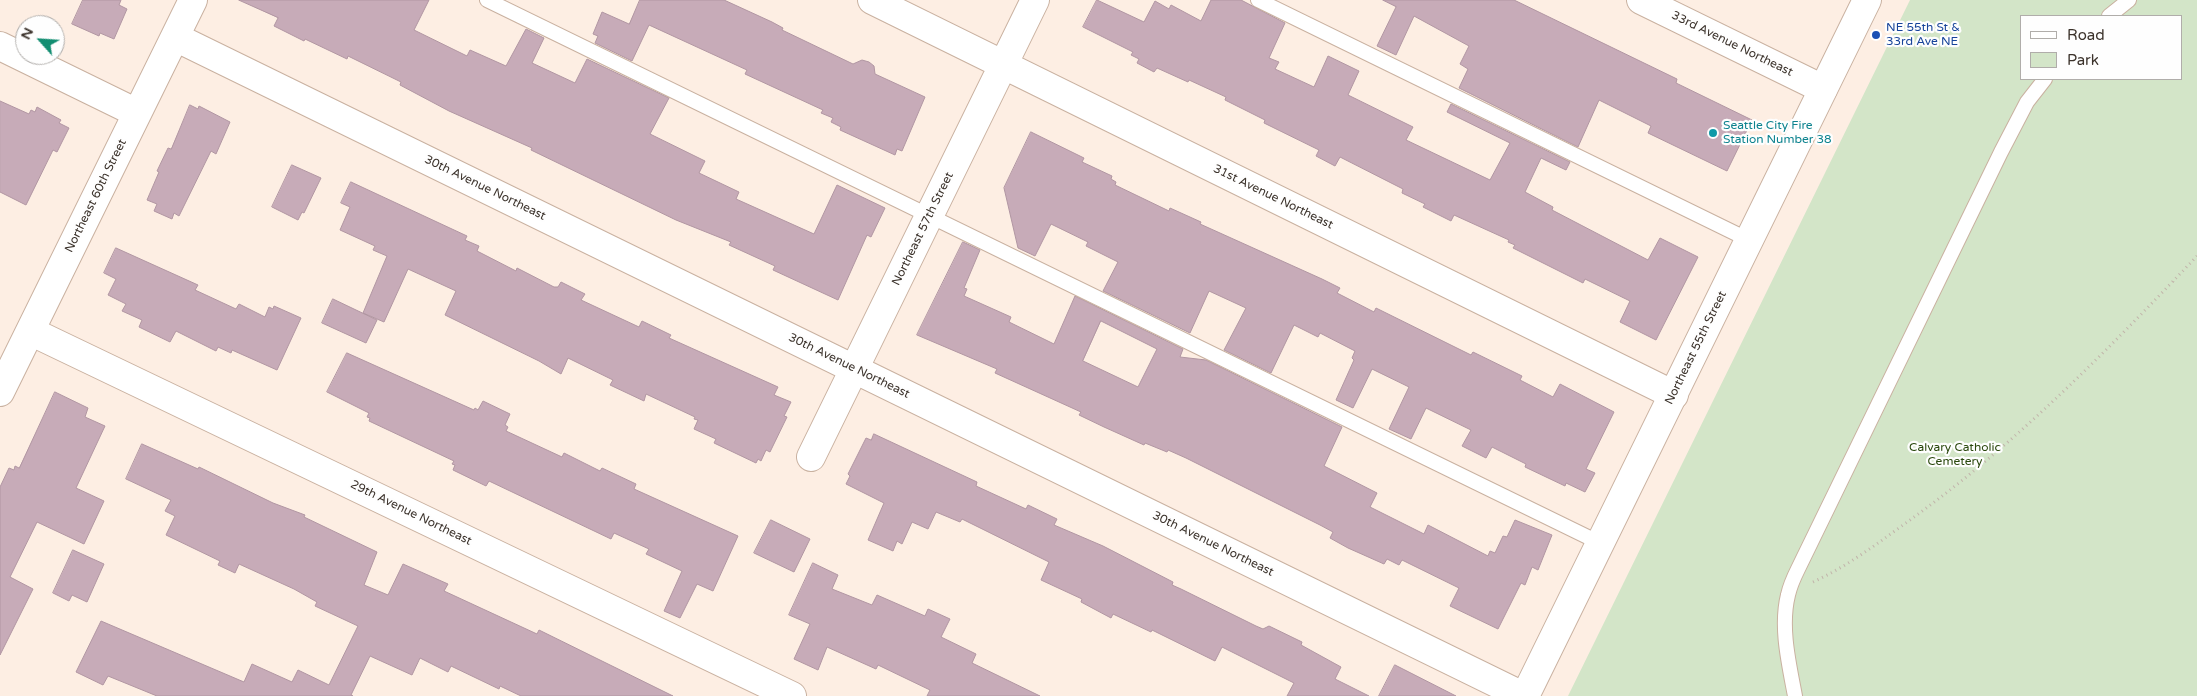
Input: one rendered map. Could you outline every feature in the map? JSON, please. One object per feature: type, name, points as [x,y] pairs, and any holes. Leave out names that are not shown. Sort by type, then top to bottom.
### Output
[{"type":"street","name":"Northeast 60th Street","points":[[3,379],[30,331],[193,0]]},
{"type":"street","name":"31st Avenue Northeast","points":[[872,0],[1674,395]]},
{"type":"street","name":"Northeast 57th Street","points":[[811,457],[1035,0]]},
{"type":"street","name":"33rd Avenue Northeast","points":[[1641,0],[1823,89]]},
{"type":"street","name":"Northeast 55th Street","points":[[1524,696],[1867,0]]},
{"type":"street","name":"30th Avenue Northeast","points":[[175,37],[1524,696]]},
{"type":"street","points":[[0,46],[137,113]]},
{"type":"street","name":"29th Avenue Northeast","points":[[30,331],[792,696]]},
{"type":"lane","points":[[487,0],[1600,543]]},
{"type":"lane","points":[[1258,0],[1749,240]]},
{"type":"lane","points":[[2110,15],[2129,0]]},
{"type":"lane","points":[[1795,696],[1788,659],[1785,617],[1788,594],[1798,569],[2001,152],[2027,102],[2044,80]]},
{"type":"path","points":[[1788,594],[1840,569],[1926,509],[2000,450],[2093,365],[2197,256]]},
{"type":"green space","name":"Calvary Catholic Cemetery","points":[[1910,0],[2197,0],[2197,696],[1568,696]]},
{"type":"building","points":[[83,0],[121,0],[119,5],[127,9],[114,39],[100,33],[99,36],[72,24]]},
{"type":"building","points":[[239,0],[429,0],[414,30],[467,56],[470,50],[506,66],[526,29],[544,38],[532,63],[575,83],[587,59],[669,98],[650,134],[705,161],[699,173],[739,192],[736,199],[814,234],[837,185],[885,208],[871,237],[867,235],[838,300],[773,270],[775,266],[729,245],[731,242],[676,220],[531,150],[532,148],[449,111],[400,85],[401,82],[348,56],[347,59],[274,26],[278,18]]},
{"type":"building","points":[[640,0],[724,0],[772,22],[783,28],[782,30],[853,64],[862,60],[869,62],[874,66],[875,74],[925,97],[902,151],[897,149],[895,155],[840,130],[841,127],[831,122],[833,118],[821,113],[823,110],[745,74],[747,70],[649,25],[632,61],[595,43],[598,36],[593,34],[602,12],[629,24]]},
{"type":"building","points":[[1097,0],[1144,22],[1155,1],[1169,9],[1171,5],[1201,21],[1211,0],[1241,0],[1285,23],[1269,58],[1279,62],[1275,69],[1314,87],[1328,56],[1359,71],[1348,95],[1413,127],[1406,140],[1490,180],[1510,143],[1447,112],[1451,104],[1570,162],[1566,170],[1541,158],[1525,192],[1553,207],[1552,210],[1648,260],[1660,238],[1698,257],[1656,340],[1620,322],[1630,301],[1585,279],[1583,283],[1513,248],[1515,245],[1508,242],[1509,240],[1454,215],[1451,221],[1423,207],[1425,204],[1402,193],[1403,189],[1340,157],[1335,166],[1316,156],[1319,150],[1264,123],[1265,120],[1225,100],[1226,97],[1189,80],[1188,82],[1157,68],[1154,72],[1137,63],[1139,59],[1131,55],[1133,52],[1083,27]]},
{"type":"building","points":[[1383,0],[1514,0],[1677,79],[1676,83],[1752,120],[1727,171],[1648,133],[1651,126],[1599,100],[1578,147],[1459,88],[1468,69],[1460,64],[1469,46],[1414,16],[1396,55],[1377,46],[1396,7]]},
{"type":"building","points":[[0,101],[29,114],[31,110],[35,112],[37,107],[61,120],[59,123],[69,128],[57,152],[53,150],[26,205],[0,192]]},
{"type":"building","points":[[190,105],[198,109],[199,106],[230,122],[216,154],[211,151],[179,216],[174,213],[172,219],[154,211],[157,204],[147,200],[159,172],[157,171],[168,148],[171,149]]},
{"type":"building","points":[[1031,132],[1084,158],[1082,162],[1112,176],[1111,179],[1116,182],[1115,185],[1169,211],[1170,208],[1201,222],[1200,224],[1322,279],[1340,288],[1337,293],[1374,312],[1376,308],[1471,355],[1473,352],[1522,376],[1520,380],[1553,397],[1560,384],[1614,412],[1586,469],[1595,473],[1585,492],[1566,483],[1565,486],[1525,467],[1526,464],[1492,447],[1486,458],[1462,446],[1471,430],[1426,408],[1411,439],[1389,429],[1409,387],[1372,369],[1353,408],[1336,400],[1354,360],[1352,358],[1355,351],[1320,333],[1318,337],[1294,325],[1271,373],[1224,350],[1246,308],[1209,291],[1190,333],[1103,291],[1118,262],[1086,246],[1088,242],[1051,224],[1035,256],[1018,248],[1004,188]]},
{"type":"building","points":[[292,165],[321,178],[304,213],[302,212],[298,220],[272,207]]},
{"type":"building","points":[[351,182],[467,236],[465,240],[479,246],[477,251],[516,271],[517,268],[554,287],[558,287],[561,282],[585,294],[581,300],[639,327],[642,321],[671,335],[669,338],[778,387],[774,395],[791,402],[784,416],[787,417],[770,452],[766,450],[761,461],[758,459],[756,463],[714,443],[716,439],[694,429],[698,420],[694,419],[695,417],[646,394],[644,401],[610,385],[613,380],[568,358],[561,374],[539,361],[445,315],[456,291],[408,269],[384,322],[363,313],[387,256],[373,250],[375,246],[340,230],[350,207],[341,203]]},
{"type":"building","points":[[963,242],[980,250],[964,288],[967,289],[964,296],[1011,317],[1009,322],[1054,344],[1075,296],[1183,349],[1180,357],[1206,360],[1342,427],[1324,466],[1377,493],[1370,507],[1424,534],[1428,525],[1488,556],[1490,551],[1495,553],[1503,536],[1507,537],[1515,520],[1552,535],[1538,570],[1532,567],[1525,585],[1521,583],[1498,629],[1450,606],[1459,588],[1402,560],[1399,565],[1387,559],[1384,564],[1348,548],[1330,538],[1333,532],[1186,458],[1168,450],[1167,452],[1145,443],[1144,445],[1104,427],[1079,415],[1081,412],[995,373],[997,369],[917,335]],"holes":[[[1101,321],[1157,349],[1138,387],[1083,361]]]},
{"type":"building","points":[[116,248],[198,285],[195,290],[236,309],[239,304],[265,317],[269,307],[273,309],[274,306],[301,318],[277,370],[232,350],[231,353],[218,347],[216,351],[176,331],[170,342],[139,327],[142,320],[122,311],[126,304],[108,295],[116,279],[104,273]]},
{"type":"building","points":[[333,299],[377,320],[366,343],[322,323]]},
{"type":"building","points":[[347,353],[474,410],[475,408],[478,410],[483,401],[510,414],[505,425],[508,427],[506,431],[562,457],[564,453],[600,471],[602,468],[636,484],[634,489],[738,536],[713,591],[697,584],[680,618],[664,611],[682,571],[646,554],[649,549],[614,533],[611,539],[489,481],[486,486],[453,470],[455,465],[452,464],[454,461],[369,421],[370,418],[367,417],[369,413],[327,392]]},
{"type":"building","points":[[55,392],[88,408],[85,417],[105,426],[76,488],[104,501],[84,544],[37,522],[10,577],[33,589],[0,655],[0,487],[9,468],[14,470],[15,466],[19,468]]},
{"type":"building","points":[[874,434],[977,482],[976,486],[1026,509],[1028,505],[1057,519],[1054,525],[1103,546],[1173,582],[1172,585],[1256,626],[1263,629],[1269,626],[1302,642],[1301,645],[1341,667],[1335,679],[1369,696],[1287,696],[1294,683],[1222,647],[1215,661],[1152,630],[1151,632],[1113,614],[1111,618],[1081,602],[1082,599],[1041,580],[1049,562],[962,519],[960,522],[936,512],[928,529],[912,522],[902,544],[897,541],[893,551],[868,540],[884,503],[846,484],[850,476],[848,474],[866,438],[871,440]]},
{"type":"building","points":[[142,444],[198,469],[199,467],[273,503],[305,515],[304,517],[377,552],[364,585],[388,595],[403,564],[448,584],[444,591],[537,634],[539,630],[673,696],[521,696],[500,686],[499,689],[451,666],[448,672],[420,658],[412,675],[370,656],[351,695],[353,696],[157,696],[108,676],[103,685],[76,672],[101,621],[244,682],[252,664],[292,682],[298,670],[329,685],[358,626],[315,606],[317,602],[294,589],[239,564],[235,573],[218,565],[220,561],[166,535],[175,516],[165,511],[171,500],[126,479]]},
{"type":"building","points":[[771,520],[810,539],[794,572],[754,553]]},
{"type":"building","points":[[73,550],[104,564],[87,602],[72,595],[69,601],[53,593]]},
{"type":"building","points":[[813,563],[838,575],[832,589],[872,605],[877,595],[925,616],[928,609],[950,619],[941,637],[976,654],[972,663],[1040,696],[927,696],[930,690],[878,665],[876,669],[827,647],[818,670],[794,659],[810,624],[789,615]]},
{"type":"building","points":[[1395,665],[1456,696],[1379,696]]},
{"type":"place","name":"NE 55th St & 33rd Ave NE","points":[[1876,35]]},
{"type":"place","name":"Seattle City Fire Station Number 38","points":[[1713,133]]}]
